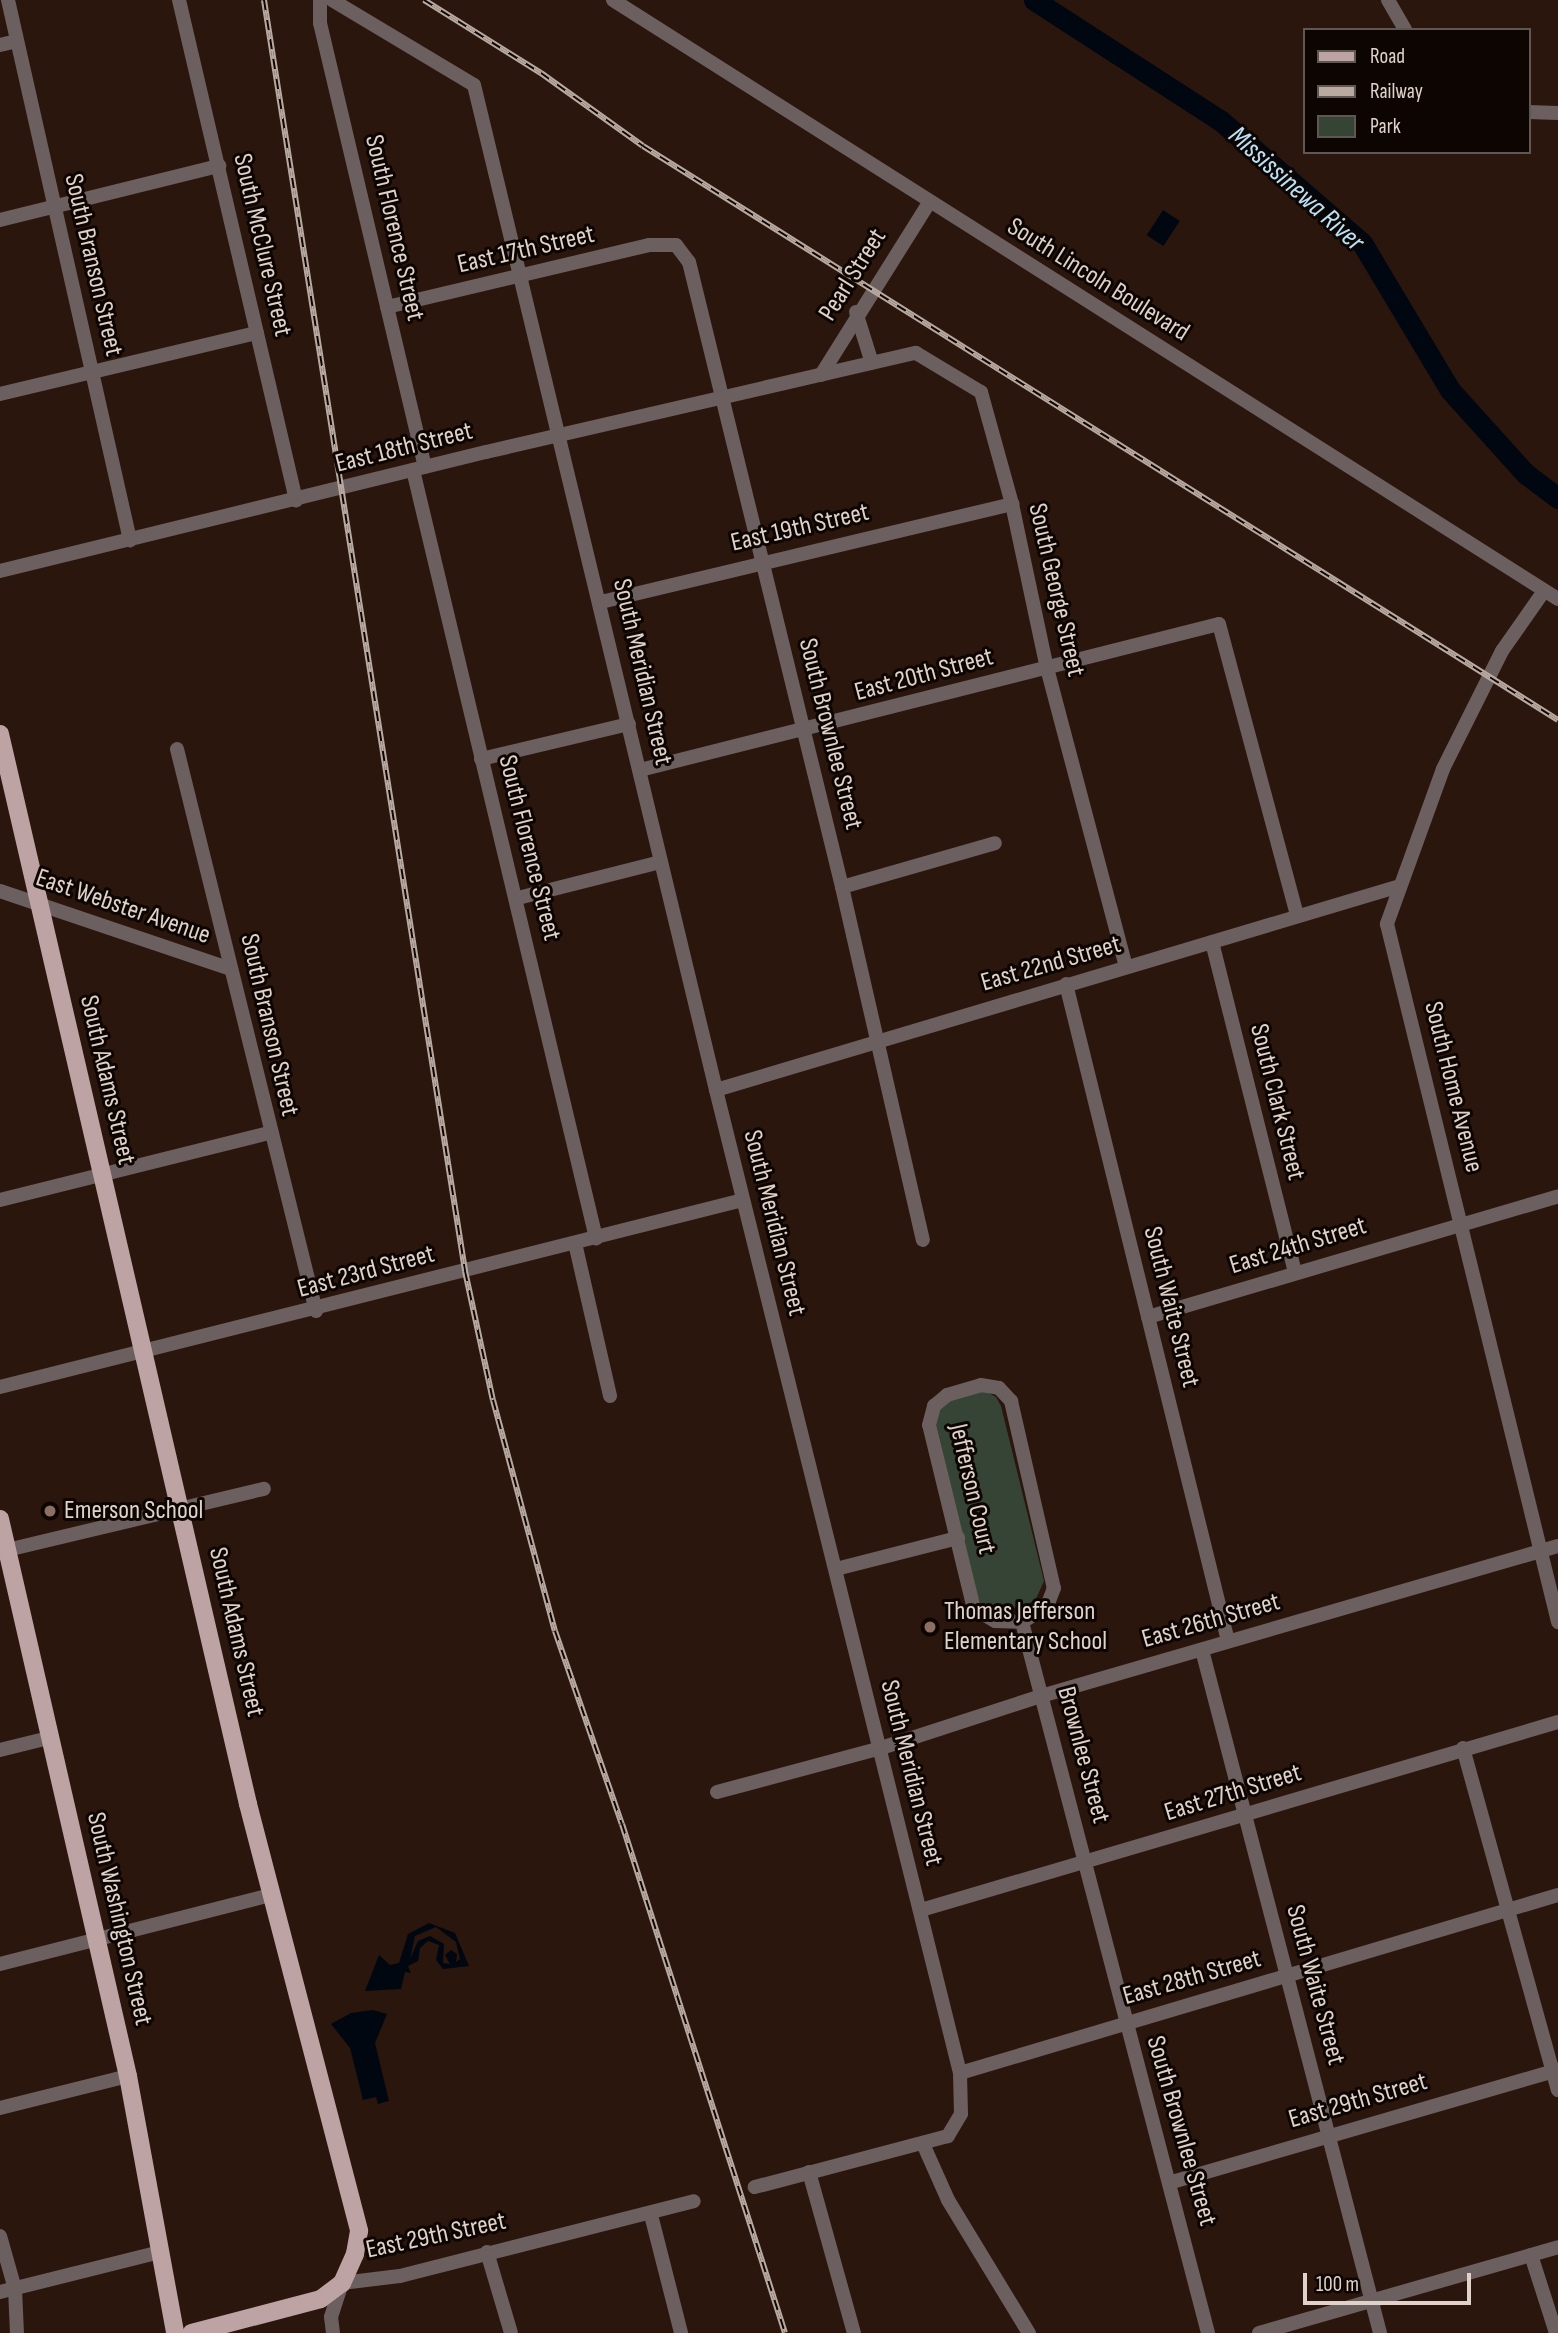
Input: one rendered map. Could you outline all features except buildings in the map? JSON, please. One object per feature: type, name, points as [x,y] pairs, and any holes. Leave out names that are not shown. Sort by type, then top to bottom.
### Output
[{"type":"main road","name":"South Adams Street","points":[[0,734],[270,1895],[356,2215],[355,2254],[342,2283]]},
{"type":"main road","name":"South Washington Street","points":[[0,1519],[128,2076],[175,2333]]},
{"type":"main road","name":"East 29th Street","points":[[171,2311],[192,2331],[321,2299],[342,2283]]},
{"type":"street","name":"South Branson Street","points":[[8,0],[130,540]]},
{"type":"street","name":"South McClure Street","points":[[181,0],[296,500]]},
{"type":"street","name":"South Florence Street","points":[[320,0],[320,23],[387,307],[481,759],[518,898],[596,1238]]},
{"type":"street","name":"South Meridian Street","points":[[331,0],[474,85],[601,602],[660,862],[960,2073],[961,2114],[948,2136],[924,2146]]},
{"type":"street","name":"South Lincoln Boulevard","points":[[613,0],[929,203],[1558,599]]},
{"type":"street","points":[[1388,0],[1404,28]]},
{"type":"street","points":[[0,45],[17,41]]},
{"type":"street","points":[[1530,111],[1558,113]]},
{"type":"street","points":[[0,220],[219,166]]},
{"type":"street","name":"Pearl Street","points":[[821,375],[856,312],[929,203]]},
{"type":"street","name":"East 17th Street","points":[[387,307],[649,245],[676,245]]},
{"type":"street","name":"South Brownlee Street","points":[[676,245],[689,262],[764,562],[923,1240]]},
{"type":"street","points":[[856,312],[872,363]]},
{"type":"street","points":[[0,394],[257,333]]},
{"type":"street","name":"South George Street","points":[[821,375],[916,353],[981,392],[1012,504],[1047,668],[1126,967]]},
{"type":"street","name":"East 18th Street","points":[[0,571],[419,468],[559,438],[821,375]]},
{"type":"street","name":"East 19th Street","points":[[601,602],[1012,504]]},
{"type":"street","name":"South Home Avenue","points":[[1544,591],[1503,651],[1443,769],[1387,925],[1462,1222],[1538,1552],[1558,1622]]},
{"type":"street","name":"East 20th Street","points":[[640,770],[803,732],[1219,624],[1297,916]]},
{"type":"street","points":[[481,759],[629,724]]},
{"type":"street","name":"South Branson Street","points":[[177,749],[269,1133],[316,1311]]},
{"type":"street","points":[[842,887],[995,843]]},
{"type":"street","points":[[518,898],[660,862]]},
{"type":"street","name":"East 22nd Street","points":[[716,1090],[1400,886]]},
{"type":"street","name":"East Webster Avenue","points":[[0,891],[231,969]]},
{"type":"street","name":"South Clark Street","points":[[1212,942],[1295,1273]]},
{"type":"street","name":"South Waite Street","points":[[1066,984],[1228,1641]]},
{"type":"street","points":[[0,1200],[269,1133]]},
{"type":"street","name":"East 24th Street","points":[[1148,1317],[1462,1222],[1558,1196]]},
{"type":"street","name":"East 23rd Street","points":[[0,1387],[316,1311],[743,1200]]},
{"type":"street","points":[[575,1243],[610,1396]]},
{"type":"street","name":"Jefferson Court","points":[[981,1385],[999,1388],[1011,1401],[1054,1588],[1047,1606],[1022,1622],[995,1621],[974,1609],[929,1425],[933,1406],[947,1395],[981,1385]]},
{"type":"street","points":[[7,1550],[264,1489]]},
{"type":"street","points":[[836,1569],[958,1538]]},
{"type":"street","name":"East 26th Street","points":[[717,1792],[878,1749],[1041,1696],[1558,1546]]},
{"type":"street","name":"Brownlee Street","points":[[1022,1622],[1087,1861]]},
{"type":"street","name":"South Waite Street","points":[[1202,1650],[1243,1816],[1289,1976],[1380,2333]]},
{"type":"street","name":"East 27th Street","points":[[921,1910],[1558,1722]]},
{"type":"street","points":[[0,1750],[49,1738]]},
{"type":"street","points":[[1463,1748],[1556,2071],[1558,2090]]},
{"type":"street","name":"South Brownlee Street","points":[[1087,1861],[1125,2022],[1172,2182],[1208,2333]]},
{"type":"street","points":[[0,1965],[270,1895]]},
{"type":"street","name":"East 28th Street","points":[[960,2073],[1558,1895]]},
{"type":"street","name":"East 29th Street","points":[[1172,2182],[1556,2071]]},
{"type":"street","points":[[0,2108],[128,2076]]},
{"type":"street","points":[[755,2187],[924,2146],[948,2200],[1029,2333]]},
{"type":"street","points":[[809,2172],[854,2333]]},
{"type":"street","name":"East 29th Street","points":[[342,2283],[400,2276],[488,2252],[651,2215],[694,2201]]},
{"type":"street","points":[[651,2215],[681,2333]]},
{"type":"street","points":[[0,2236],[15,2289],[17,2333]]},
{"type":"street","points":[[1259,2333],[1558,2247]]},
{"type":"street","points":[[0,2292],[160,2252]]},
{"type":"street","points":[[488,2252],[511,2333]]},
{"type":"street","points":[[1531,2255],[1556,2333]]},
{"type":"street","name":"South Adams Street","points":[[333,2333],[331,2317],[342,2283]]},
{"type":"green space","points":[[981,1389],[996,1397],[1001,1406],[1044,1581],[1035,1601],[998,1613],[980,1603],[976,1593],[936,1423],[938,1408],[944,1400]]},
{"type":"shaded area","points":[[1163,210],[1180,221],[1163,246],[1147,235]]},
{"type":"shaded area","points":[[429,1923],[455,1933],[469,1966],[443,1969],[436,1960],[439,1945],[428,1941],[420,1948],[418,1961],[408,1966],[411,1973],[405,1972],[401,1989],[365,1991],[379,1955],[390,1965],[399,1963],[408,1934]],"holes":[[[436,1927],[456,1942],[460,1959],[456,1962],[457,1954],[451,1950],[445,1955],[450,1964],[443,1963],[444,1944],[430,1936],[418,1941],[410,1959],[415,1936]]]},
{"type":"shaded area","points":[[373,2010],[387,2014],[375,2043],[389,2101],[378,2104],[376,2097],[363,2100],[350,2048],[331,2024],[351,2013]]},
{"type":"waterway","name":"Mississinewa River","points":[[1034,0],[1221,121],[1362,243],[1450,390],[1526,474],[1558,498]]},
{"type":"railway","points":[[264,0],[465,1271],[493,1400],[555,1631],[622,1824],[785,2333]]},
{"type":"railway","points":[[424,0],[541,73],[643,146],[1558,720]]},
{"type":"place","name":"Emerson School","points":[[50,1511]]},
{"type":"place","name":"Thomas Jefferson Elementary School","points":[[930,1627]]}]
